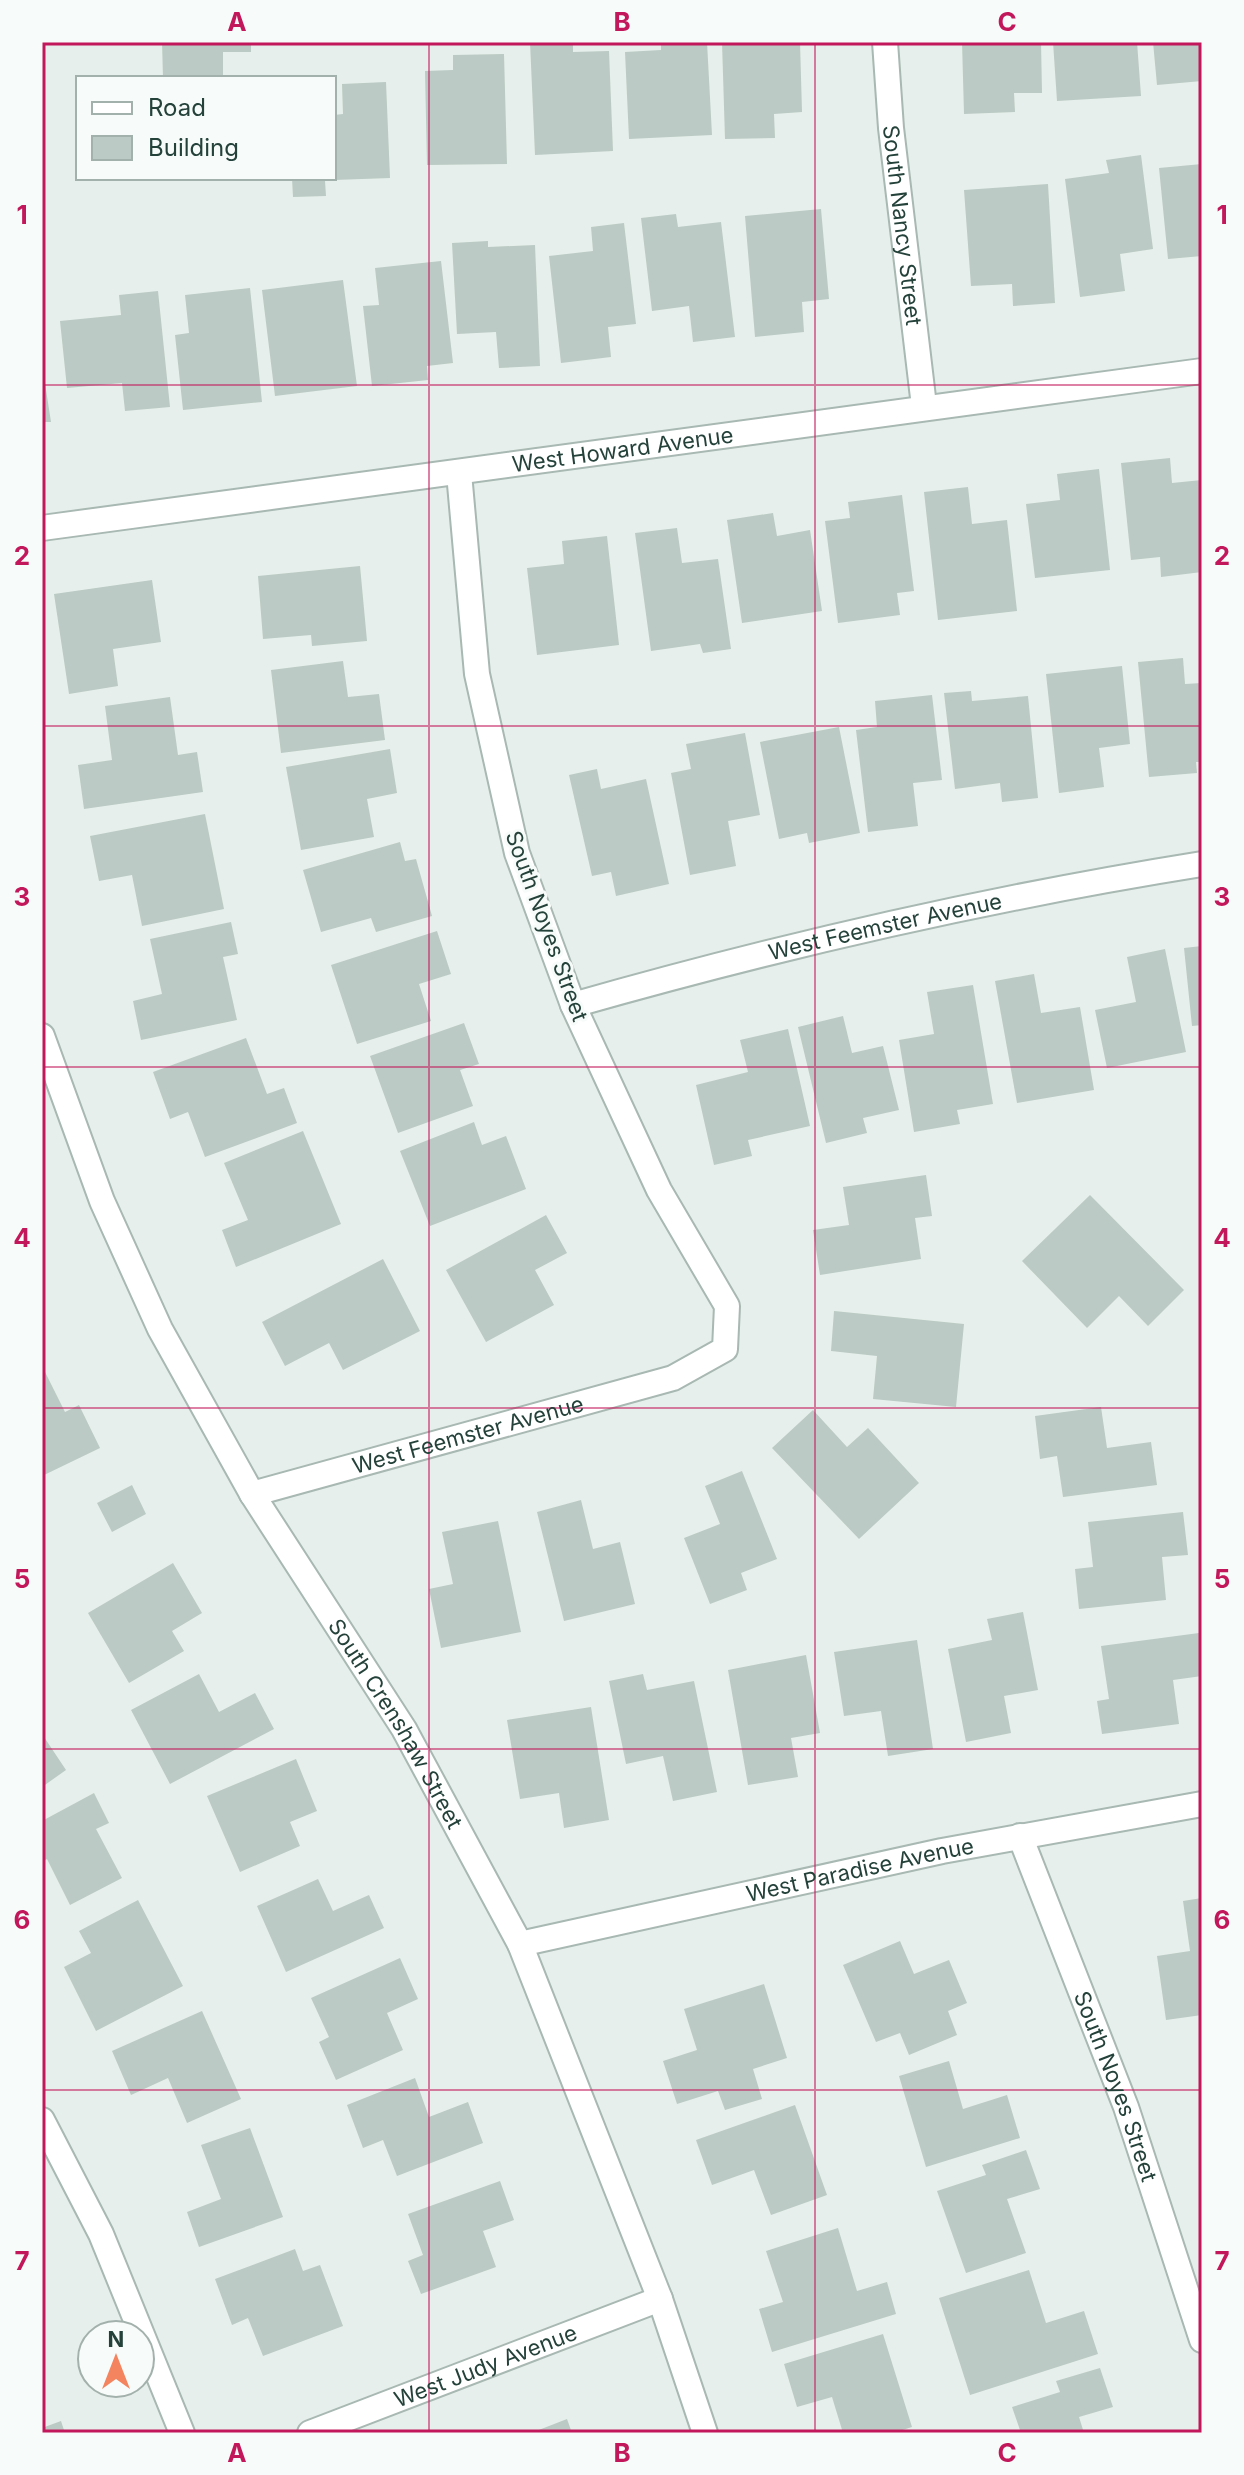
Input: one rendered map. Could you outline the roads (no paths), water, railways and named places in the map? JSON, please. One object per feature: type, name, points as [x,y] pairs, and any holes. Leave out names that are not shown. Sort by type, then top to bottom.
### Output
[{"type":"street","name":"South Nancy Street","points":[[885,42],[891,128],[924,406]]},
{"type":"street","name":"West Howard Avenue","points":[[42,528],[459,473],[924,406],[1202,371]]},
{"type":"street","name":"South Noyes Street","points":[[459,473],[477,674],[517,853],[573,1005],[659,1190],[727,1306],[725,1349]]},
{"type":"street","name":"West Feemster Avenue","points":[[573,1005],[783,946],[1050,888],[1202,864]]},
{"type":"street","name":"South Crenshaw Street","points":[[43,1044],[102,1201],[160,1329],[252,1494],[404,1729],[520,1944],[660,2299],[705,2433]]},
{"type":"street","name":"West Feemster Avenue","points":[[252,1494],[673,1378],[725,1349]]},
{"type":"street","name":"West Paradise Avenue","points":[[520,1944],[1020,1836],[1202,1804]]},
{"type":"street","name":"South Noyes Street","points":[[1020,1836],[1126,2107],[1198,2309],[1202,2340]]},
{"type":"street","points":[[42,2120],[101,2234],[182,2433]]},
{"type":"street","name":"West Judy Avenue","points":[[310,2433],[660,2299]]}]
